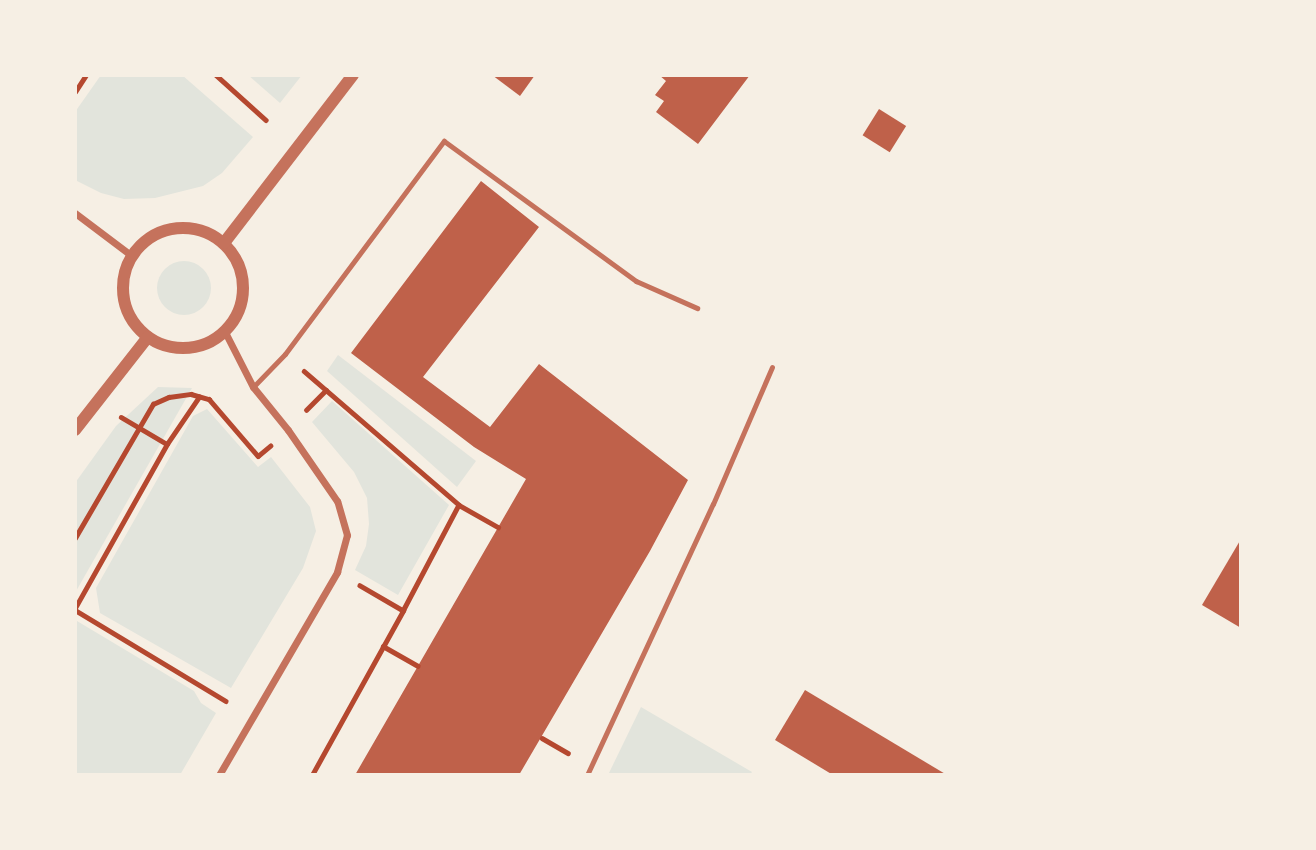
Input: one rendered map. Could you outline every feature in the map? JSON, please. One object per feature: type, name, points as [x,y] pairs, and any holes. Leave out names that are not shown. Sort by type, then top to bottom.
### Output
[{"type":"street","points":[[224,243],[353,75]]},
{"type":"street","points":[[75,213],[132,256]]},
{"type":"street","points":[[185,227],[206,232],[224,243],[236,258],[243,277],[244,297],[237,317],[225,332],[208,344],[187,348],[167,346],[148,337],[135,325],[126,309],[124,273],[132,256],[145,240],[164,230],[185,227]]},
{"type":"street","points":[[219,775],[337,572],[347,535],[337,501],[288,430],[253,387],[225,332]]},
{"type":"street","points":[[75,430],[148,337]]},
{"type":"lane","points":[[253,387],[285,354],[444,141],[636,281],[697,308]]},
{"type":"lane","points":[[587,775],[713,504],[772,367]]},
{"type":"path","points":[[75,92],[86,75]]},
{"type":"path","points":[[215,75],[266,120]]},
{"type":"path","points":[[326,390],[459,505],[498,527]]},
{"type":"path","points":[[75,538],[153,404],[169,397],[209,399],[258,456],[288,430]]},
{"type":"path","points":[[199,397],[167,444],[75,609],[226,701]]},
{"type":"path","points":[[312,775],[459,505]]},
{"type":"path","points":[[337,572],[403,611]]},
{"type":"path","points":[[383,646],[418,666]]},
{"type":"shaded area","points":[[101,75],[182,75],[253,137],[222,173],[203,186],[155,198],[124,199],[101,193],[75,180],[75,112]]},
{"type":"shaded area","points":[[248,75],[302,75],[280,103]]},
{"type":"shaded area","points":[[184,261],[203,269],[211,288],[203,307],[184,315],[165,307],[157,288],[165,269]]},
{"type":"shaded area","points":[[338,355],[476,461],[457,487],[327,371]]},
{"type":"shaded area","points":[[158,387],[192,388],[75,593],[75,483],[116,426]]},
{"type":"shaded area","points":[[332,401],[449,505],[398,595],[355,570],[366,546],[369,524],[367,498],[354,472],[312,422]]},
{"type":"shaded area","points":[[207,409],[258,467],[271,457],[310,507],[316,531],[303,568],[231,688],[100,613],[96,588],[193,416]]},
{"type":"shaded area","points":[[77,621],[194,691],[201,703],[216,713],[180,775],[75,775]]},
{"type":"shaded area","points":[[641,707],[752,772],[750,775],[608,775]]},
{"type":"building","points":[[492,75],[535,75],[520,96]]},
{"type":"building","points":[[659,75],[750,75],[698,144],[656,112],[664,101],[655,95],[666,81]]},
{"type":"building","points":[[879,109],[906,126],[890,152],[863,135]]},
{"type":"building","points":[[481,181],[539,227],[423,377],[490,427],[539,364],[688,480],[650,551],[519,775],[355,775],[526,479],[474,447],[351,353]]},
{"type":"building","points":[[1241,539],[1241,628],[1202,605]]},
{"type":"building","points":[[805,690],[947,775],[833,775],[775,740]]}]
